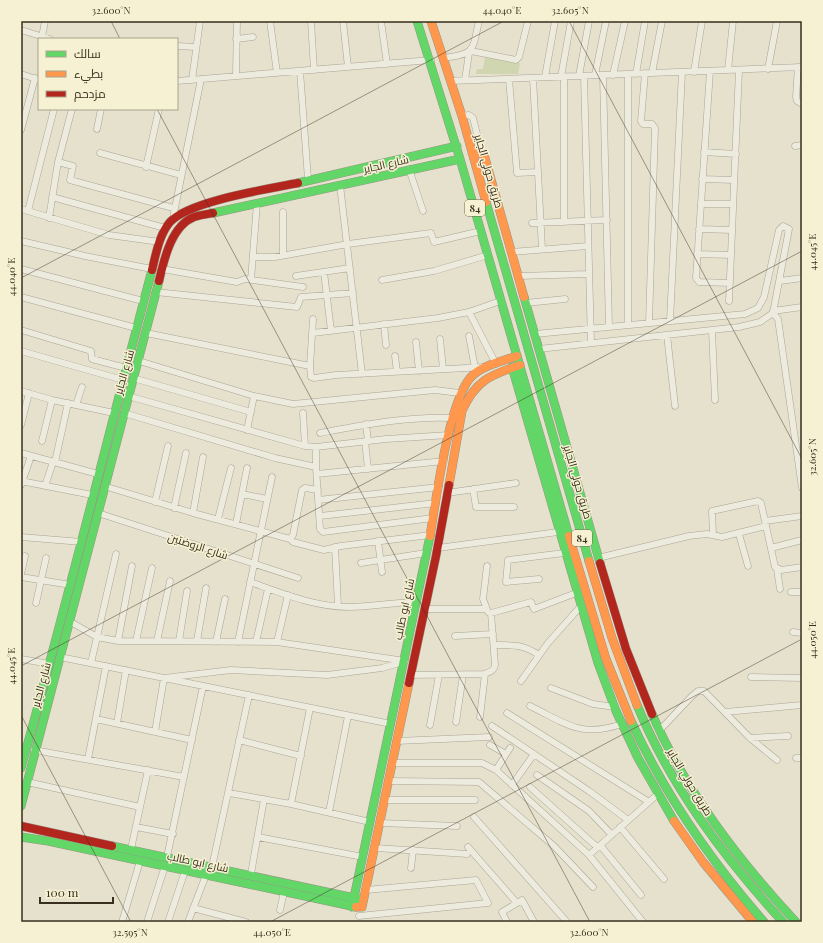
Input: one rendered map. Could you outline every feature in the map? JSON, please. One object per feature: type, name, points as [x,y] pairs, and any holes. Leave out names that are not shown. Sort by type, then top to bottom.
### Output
[{"type":"main road","points":[[417,21],[431,60]]},
{"type":"main road","name":"84","points":[[424,21],[431,60],[488,255],[517,364],[619,706],[634,729],[660,779],[716,865],[764,922]]},
{"type":"main road","name":"84","points":[[431,21],[443,58]]},
{"type":"main road","points":[[436,21],[443,58]]},
{"type":"main road","name":"طريق حولي الجاير","points":[[443,58],[462,116],[613,643],[635,699],[671,773],[728,857],[783,922]]},
{"type":"main road","name":"شارع الجاير","points":[[21,806],[34,750],[69,620],[83,554],[82,542],[92,495],[152,269],[160,242],[172,218],[180,212],[200,205],[457,146]]},
{"type":"main road","points":[[472,153],[482,154],[485,158],[605,582],[629,660],[659,731],[679,768],[738,857],[797,922]]},
{"type":"main road","name":"شارع الجاير","points":[[21,768],[22,758],[50,664],[70,585],[98,513],[162,269],[171,241],[180,227],[186,221],[194,217],[460,159]]},
{"type":"main road","points":[[309,179],[311,191]]},
{"type":"main road","points":[[518,314],[527,307]]},
{"type":"main road","points":[[498,363],[503,370]]},
{"type":"main road","name":"شارع ابو طالب","points":[[355,898],[411,633],[452,418],[460,393],[469,377],[498,363],[517,364]]},
{"type":"main road","points":[[517,364],[516,384],[558,532],[600,671],[619,706],[622,724],[652,784],[677,825],[710,870],[753,922]]},
{"type":"main road","name":"شارع ابو طالب","points":[[21,837],[48,841],[284,892],[357,913],[362,907],[376,848],[438,548],[462,411],[472,389],[482,380],[517,364]]},
{"type":"main road","points":[[548,419],[558,416]]},
{"type":"main road","points":[[558,532],[567,531]]},
{"type":"main road","points":[[596,585],[605,582]]},
{"type":"main road","points":[[411,633],[420,634]]},
{"type":"main road","points":[[619,706],[630,705],[635,699]]},
{"type":"main road","points":[[634,729],[638,723],[646,724]]},
{"type":"main road","points":[[671,773],[679,768]]},
{"type":"main road","points":[[652,784],[660,779]]},
{"type":"main road","name":"شارع ابو طالب","points":[[21,826],[364,900]]},
{"type":"main road","points":[[48,841],[49,832]]},
{"type":"main road","points":[[304,897],[306,888]]},
{"type":"main road","points":[[355,898],[357,913]]},
{"type":"street","points":[[42,36],[44,21]]},
{"type":"street","points":[[192,80],[200,21]]},
{"type":"street","points":[[236,76],[237,21]]},
{"type":"street","points":[[270,21],[277,73]]},
{"type":"street","points":[[311,21],[314,70]]},
{"type":"street","points":[[343,21],[348,67]]},
{"type":"street","points":[[381,21],[386,64]]},
{"type":"street","points":[[465,80],[470,52],[479,21]]},
{"type":"street","points":[[443,58],[463,56],[470,52],[516,60],[519,57],[528,21]]},
{"type":"street","points":[[545,77],[555,21]]},
{"type":"street","points":[[564,222],[562,77],[571,21]]},
{"type":"street","points":[[589,21],[581,76],[588,221],[591,343]]},
{"type":"street","points":[[596,75],[606,21]]},
{"type":"street","points":[[613,75],[625,21]]},
{"type":"street","points":[[636,74],[645,21]]},
{"type":"street","points":[[652,73],[662,21]]},
{"type":"street","points":[[694,72],[702,21]]},
{"type":"street","points":[[728,70],[733,21]]},
{"type":"street","points":[[768,69],[777,21]]},
{"type":"street","points":[[21,30],[47,38]]},
{"type":"street","points":[[236,39],[253,37]]},
{"type":"street","points":[[178,46],[196,47]]},
{"type":"street","points":[[178,81],[431,60]]},
{"type":"street","points":[[450,81],[800,67],[796,97],[797,101],[802,104]]},
{"type":"street","points":[[729,301],[739,70]]},
{"type":"street","points":[[300,71],[309,179]]},
{"type":"street","points":[[710,71],[696,278],[700,282],[730,283]]},
{"type":"street","points":[[670,320],[682,72]]},
{"type":"street","points":[[645,73],[641,121],[643,124],[652,124],[655,128],[649,323]]},
{"type":"street","points":[[21,74],[37,79],[21,130]]},
{"type":"street","points":[[628,74],[628,324]]},
{"type":"street","points":[[603,75],[610,327]]},
{"type":"street","points":[[533,78],[542,249]]},
{"type":"street","points":[[172,218],[201,79]]},
{"type":"street","points":[[509,79],[517,173],[538,172]]},
{"type":"street","points":[[28,211],[54,110]]},
{"type":"street","points":[[49,218],[58,162],[72,110]]},
{"type":"street","points":[[97,129],[101,110]]},
{"type":"street","points":[[146,167],[159,110]]},
{"type":"street","points":[[462,116],[469,115],[473,118],[482,154]]},
{"type":"street","points":[[704,152],[736,154]]},
{"type":"street","points":[[100,153],[146,167],[181,175]]},
{"type":"street","points":[[58,162],[73,166],[70,180],[173,208]]},
{"type":"street","points":[[409,169],[423,211]]},
{"type":"street","points":[[702,178],[734,180]]},
{"type":"street","points":[[340,185],[362,374]]},
{"type":"street","points":[[52,196],[166,228]]},
{"type":"street","points":[[251,280],[257,204]]},
{"type":"street","points":[[700,204],[733,204]]},
{"type":"street","points":[[21,209],[109,235],[160,242]]},
{"type":"street","points":[[283,212],[283,255]]},
{"type":"street","points":[[532,223],[607,220]]},
{"type":"street","points":[[535,334],[746,314],[758,308],[764,297],[779,230],[783,226],[788,229],[789,234],[773,312],[765,320],[753,324],[712,330],[539,349]]},
{"type":"street","points":[[699,229],[732,230]]},
{"type":"street","points":[[254,257],[283,255],[348,244],[431,233],[434,242],[481,231]]},
{"type":"street","points":[[21,241],[85,256],[152,269]]},
{"type":"street","points":[[511,252],[588,246]]},
{"type":"street","points":[[697,254],[731,255]]},
{"type":"street","points":[[382,280],[434,271],[488,255]]},
{"type":"street","points":[[296,276],[350,268]]},
{"type":"street","points":[[21,269],[143,301]]},
{"type":"street","points":[[162,269],[237,282],[245,279],[302,287]]},
{"type":"street","points":[[324,272],[331,331]]},
{"type":"street","points":[[518,276],[589,274]]},
{"type":"street","points":[[780,280],[802,278]]},
{"type":"street","points":[[156,292],[297,307],[301,297],[353,294]]},
{"type":"street","points":[[21,297],[136,328]]},
{"type":"street","points":[[527,307],[565,299]]},
{"type":"street","points":[[313,333],[438,318],[469,312],[500,301]]},
{"type":"street","points":[[773,312],[802,307]]},
{"type":"street","points":[[469,312],[498,363]]},
{"type":"street","points":[[773,312],[778,319],[802,488]]},
{"type":"street","points":[[312,319],[313,333],[310,366],[311,377],[314,378],[488,367]]},
{"type":"street","points":[[384,324],[386,345]]},
{"type":"street","points":[[21,330],[90,351],[92,359],[126,368]]},
{"type":"street","points":[[712,330],[715,400]]},
{"type":"street","points":[[146,333],[310,366]]},
{"type":"street","points":[[667,335],[674,406]]},
{"type":"street","points":[[470,336],[475,368]]},
{"type":"street","points":[[440,339],[443,369]]},
{"type":"street","points":[[416,342],[419,371]]},
{"type":"street","points":[[21,351],[123,380]]},
{"type":"street","points":[[395,356],[397,372]]},
{"type":"street","points":[[138,361],[254,396],[294,404],[435,390],[460,393]]},
{"type":"street","points":[[133,378],[251,412]]},
{"type":"street","points":[[76,405],[82,387]]},
{"type":"street","points":[[21,391],[52,400],[114,413]]},
{"type":"street","points":[[21,425],[29,393]]},
{"type":"street","points":[[128,396],[305,446],[316,447],[367,441],[449,435]]},
{"type":"street","points":[[247,430],[254,396]]},
{"type":"street","points":[[42,441],[52,400]]},
{"type":"street","points":[[45,486],[54,462],[68,403]]},
{"type":"street","points":[[124,413],[275,458],[316,467]]},
{"type":"street","points":[[303,413],[305,446]]},
{"type":"street","points":[[320,433],[366,424],[435,417],[452,418]]},
{"type":"street","points":[[366,424],[368,469]]},
{"type":"street","points":[[156,502],[168,446]]},
{"type":"street","points":[[316,447],[320,529],[323,532],[433,518]]},
{"type":"street","points":[[21,453],[98,474]]},
{"type":"street","points":[[174,508],[186,453]]},
{"type":"street","points":[[31,456],[22,483],[92,495]]},
{"type":"street","points":[[194,513],[203,456]]},
{"type":"street","points":[[317,474],[444,461]]},
{"type":"street","points":[[218,519],[231,468]]},
{"type":"street","points":[[236,524],[247,468]]},
{"type":"street","points":[[238,642],[272,477]]},
{"type":"street","points":[[447,493],[516,483]]},
{"type":"street","points":[[104,486],[174,508],[290,538],[293,542],[324,550],[430,535]]},
{"type":"street","points":[[318,500],[439,487]]},
{"type":"street","points":[[290,538],[293,535],[302,490],[306,488],[318,490]]},
{"type":"street","points":[[473,489],[476,507],[514,507]]},
{"type":"street","points":[[242,494],[267,499]]},
{"type":"street","points":[[713,535],[711,513],[716,509],[758,501],[761,503],[777,569],[776,573],[780,589]]},
{"type":"street","points":[[320,516],[436,503]]},
{"type":"street","name":"شارع الروضتين","points":[[98,513],[254,565],[298,578]]},
{"type":"street","points":[[598,558],[689,536],[703,534],[722,537],[739,534],[765,523],[802,516]]},
{"type":"street","points":[[438,548],[558,532]]},
{"type":"street","points":[[739,534],[748,566]]},
{"type":"street","points":[[21,536],[82,542]]},
{"type":"street","points":[[771,548],[802,540]]},
{"type":"street","points":[[378,542],[382,572]]},
{"type":"street","points":[[336,548],[338,606]]},
{"type":"street","points":[[539,579],[506,582],[508,560],[564,552]]},
{"type":"street","points":[[361,563],[426,553]]},
{"type":"street","points":[[91,663],[116,554]]},
{"type":"street","points":[[25,556],[21,576],[70,585]]},
{"type":"street","points":[[36,603],[46,558]]},
{"type":"street","points":[[118,641],[132,566]]},
{"type":"street","points":[[411,675],[485,674],[494,669],[494,645],[491,613],[486,609],[483,599],[487,566]]},
{"type":"street","points":[[777,569],[802,567]]},
{"type":"street","points":[[136,641],[152,568]]},
{"type":"street","points":[[157,641],[170,581]]},
{"type":"street","points":[[250,582],[327,606],[417,602]]},
{"type":"street","points":[[197,641],[206,588]]},
{"type":"street","points":[[256,642],[268,588]]},
{"type":"street","points":[[179,641],[187,590]]},
{"type":"street","points":[[791,592],[802,592]]},
{"type":"street","points":[[491,613],[531,602],[534,609],[576,593]]},
{"type":"street","points":[[277,642],[288,595]]},
{"type":"street","points":[[216,642],[225,599]]},
{"type":"street","points":[[521,681],[539,655],[580,607]]},
{"type":"street","points":[[425,609],[486,609]]},
{"type":"street","points":[[69,620],[97,637],[118,641],[277,642],[405,661]]},
{"type":"street","points":[[793,632],[802,633]]},
{"type":"street","points":[[455,636],[493,634]]},
{"type":"street","points":[[494,645],[518,645],[527,647],[539,655]]},
{"type":"street","points":[[60,657],[391,724]]},
{"type":"street","points":[[21,658],[50,664]]},
{"type":"street","points":[[164,678],[231,670],[327,675],[382,668],[405,661]]},
{"type":"street","points":[[88,759],[106,666]]},
{"type":"street","points":[[117,723],[126,670]]},
{"type":"street","points":[[480,717],[485,674]]},
{"type":"street","points":[[430,725],[439,675]]},
{"type":"street","points":[[456,722],[463,675]]},
{"type":"street","points":[[751,677],[802,678]]},
{"type":"street","points":[[156,732],[164,678]]},
{"type":"street","points":[[167,857],[203,686]]},
{"type":"street","points":[[551,688],[593,704],[619,706]]},
{"type":"street","points":[[659,731],[698,691],[704,691],[750,738],[777,760]]},
{"type":"street","points":[[212,867],[249,695]]},
{"type":"street","points":[[725,712],[802,705]]},
{"type":"street","points":[[530,706],[576,728],[586,731],[604,730],[622,724]]},
{"type":"street","points":[[291,804],[310,708]]},
{"type":"street","points":[[507,713],[649,802]]},
{"type":"street","points":[[329,812],[348,716]]},
{"type":"street","points":[[96,719],[192,740]]},
{"type":"street","points":[[492,726],[628,820]]},
{"type":"street","points":[[750,738],[788,736]]},
{"type":"street","points":[[397,741],[489,737]]},
{"type":"street","points":[[239,740],[301,756]]},
{"type":"street","points":[[490,744],[506,754]]},
{"type":"street","points":[[496,770],[510,748]]},
{"type":"street","points":[[34,750],[184,777]]},
{"type":"street","points":[[512,785],[534,754]]},
{"type":"street","points":[[393,762],[482,763],[496,770],[589,855],[643,922]]},
{"type":"street","points":[[131,849],[148,770]]},
{"type":"street","points":[[537,775],[589,811],[612,835]]},
{"type":"street","points":[[389,781],[479,782],[554,846],[593,887]]},
{"type":"street","points":[[27,782],[140,807]]},
{"type":"street","points":[[530,787],[599,846],[641,895]]},
{"type":"street","points":[[229,793],[291,804],[370,822]]},
{"type":"street","points":[[589,855],[658,794]]},
{"type":"street","points":[[251,874],[264,799]]},
{"type":"street","points":[[385,800],[475,800]]},
{"type":"street","points":[[474,817],[567,922]]},
{"type":"street","points":[[381,823],[457,826]]},
{"type":"street","points":[[136,827],[173,834]]},
{"type":"street","points":[[620,827],[664,879]]},
{"type":"street","points":[[258,838],[363,857]]},
{"type":"street","points":[[468,847],[517,903]]},
{"type":"street","points":[[376,848],[467,854]]},
{"type":"street","points":[[411,868],[413,850]]},
{"type":"street","points":[[122,922],[140,861]]},
{"type":"street","points":[[147,922],[165,866]]},
{"type":"street","points":[[168,922],[185,871]]},
{"type":"street","points":[[188,922],[206,875]]},
{"type":"street","points":[[357,913],[488,903],[476,880],[366,890]]},
{"type":"street","points":[[280,910],[284,892]]},
{"type":"street","points":[[507,922],[502,912],[522,900],[534,922]]},
{"type":"street","points":[[193,908],[246,922]]},
{"type":"street","points":[[797,922],[802,918]]},
{"type":"green space","points":[[485,57],[520,63],[518,74],[476,74],[477,69],[483,69]]},
{"type":"traffic: fast","points":[[417,21],[460,159],[569,536]]},
{"type":"traffic: fast","points":[[298,183],[457,146]]},
{"type":"traffic: fast","points":[[213,213],[460,159]]},
{"type":"traffic: fast","points":[[486,202],[589,561]]},
{"type":"traffic: fast","points":[[21,768],[152,270]]},
{"type":"traffic: fast","points":[[21,806],[159,281]]},
{"type":"traffic: fast","points":[[524,297],[600,563]]},
{"type":"traffic: fast","points":[[512,367],[598,663],[616,711],[638,758],[674,821]]},
{"type":"traffic: fast","points":[[352,907],[430,536]]},
{"type":"traffic: fast","points":[[637,705],[666,764],[701,820],[740,872],[783,922]]},
{"type":"traffic: fast","points":[[652,714],[666,743],[697,798],[734,850],[796,922]]},
{"type":"traffic: fast","points":[[631,721],[659,775],[690,826],[744,899],[764,922]]},
{"type":"traffic: fast","points":[[21,837],[48,841],[356,907]]},
{"type":"traffic: fast","points":[[112,846],[359,899]]},
{"type":"traffic: slow","points":[[431,21],[462,116],[486,202]]},
{"type":"traffic: slow","points":[[472,153],[482,154],[485,158],[524,297]]},
{"type":"traffic: slow","points":[[430,536],[450,426],[457,404],[465,387],[473,375],[477,372],[517,356]]},
{"type":"traffic: slow","points":[[449,485],[462,411],[467,401],[472,393],[485,380],[500,372],[520,365]]},
{"type":"traffic: slow","points":[[569,536],[606,659],[631,721]]},
{"type":"traffic: slow","points":[[589,561],[612,638],[637,705]]},
{"type":"traffic: slow","points":[[356,907],[362,907],[409,683]]},
{"type":"traffic: slow","points":[[674,821],[703,862],[753,922]]},
{"type":"traffic: jam","points":[[152,270],[158,245],[166,227],[180,215],[211,202],[249,192],[298,183]]},
{"type":"traffic: jam","points":[[159,281],[166,254],[174,236],[180,228],[186,221],[194,217],[213,213]]},
{"type":"traffic: jam","points":[[409,683],[436,556],[449,485]]},
{"type":"traffic: jam","points":[[600,563],[626,649],[652,714]]},
{"type":"traffic: jam","points":[[21,826],[112,846]]}]
